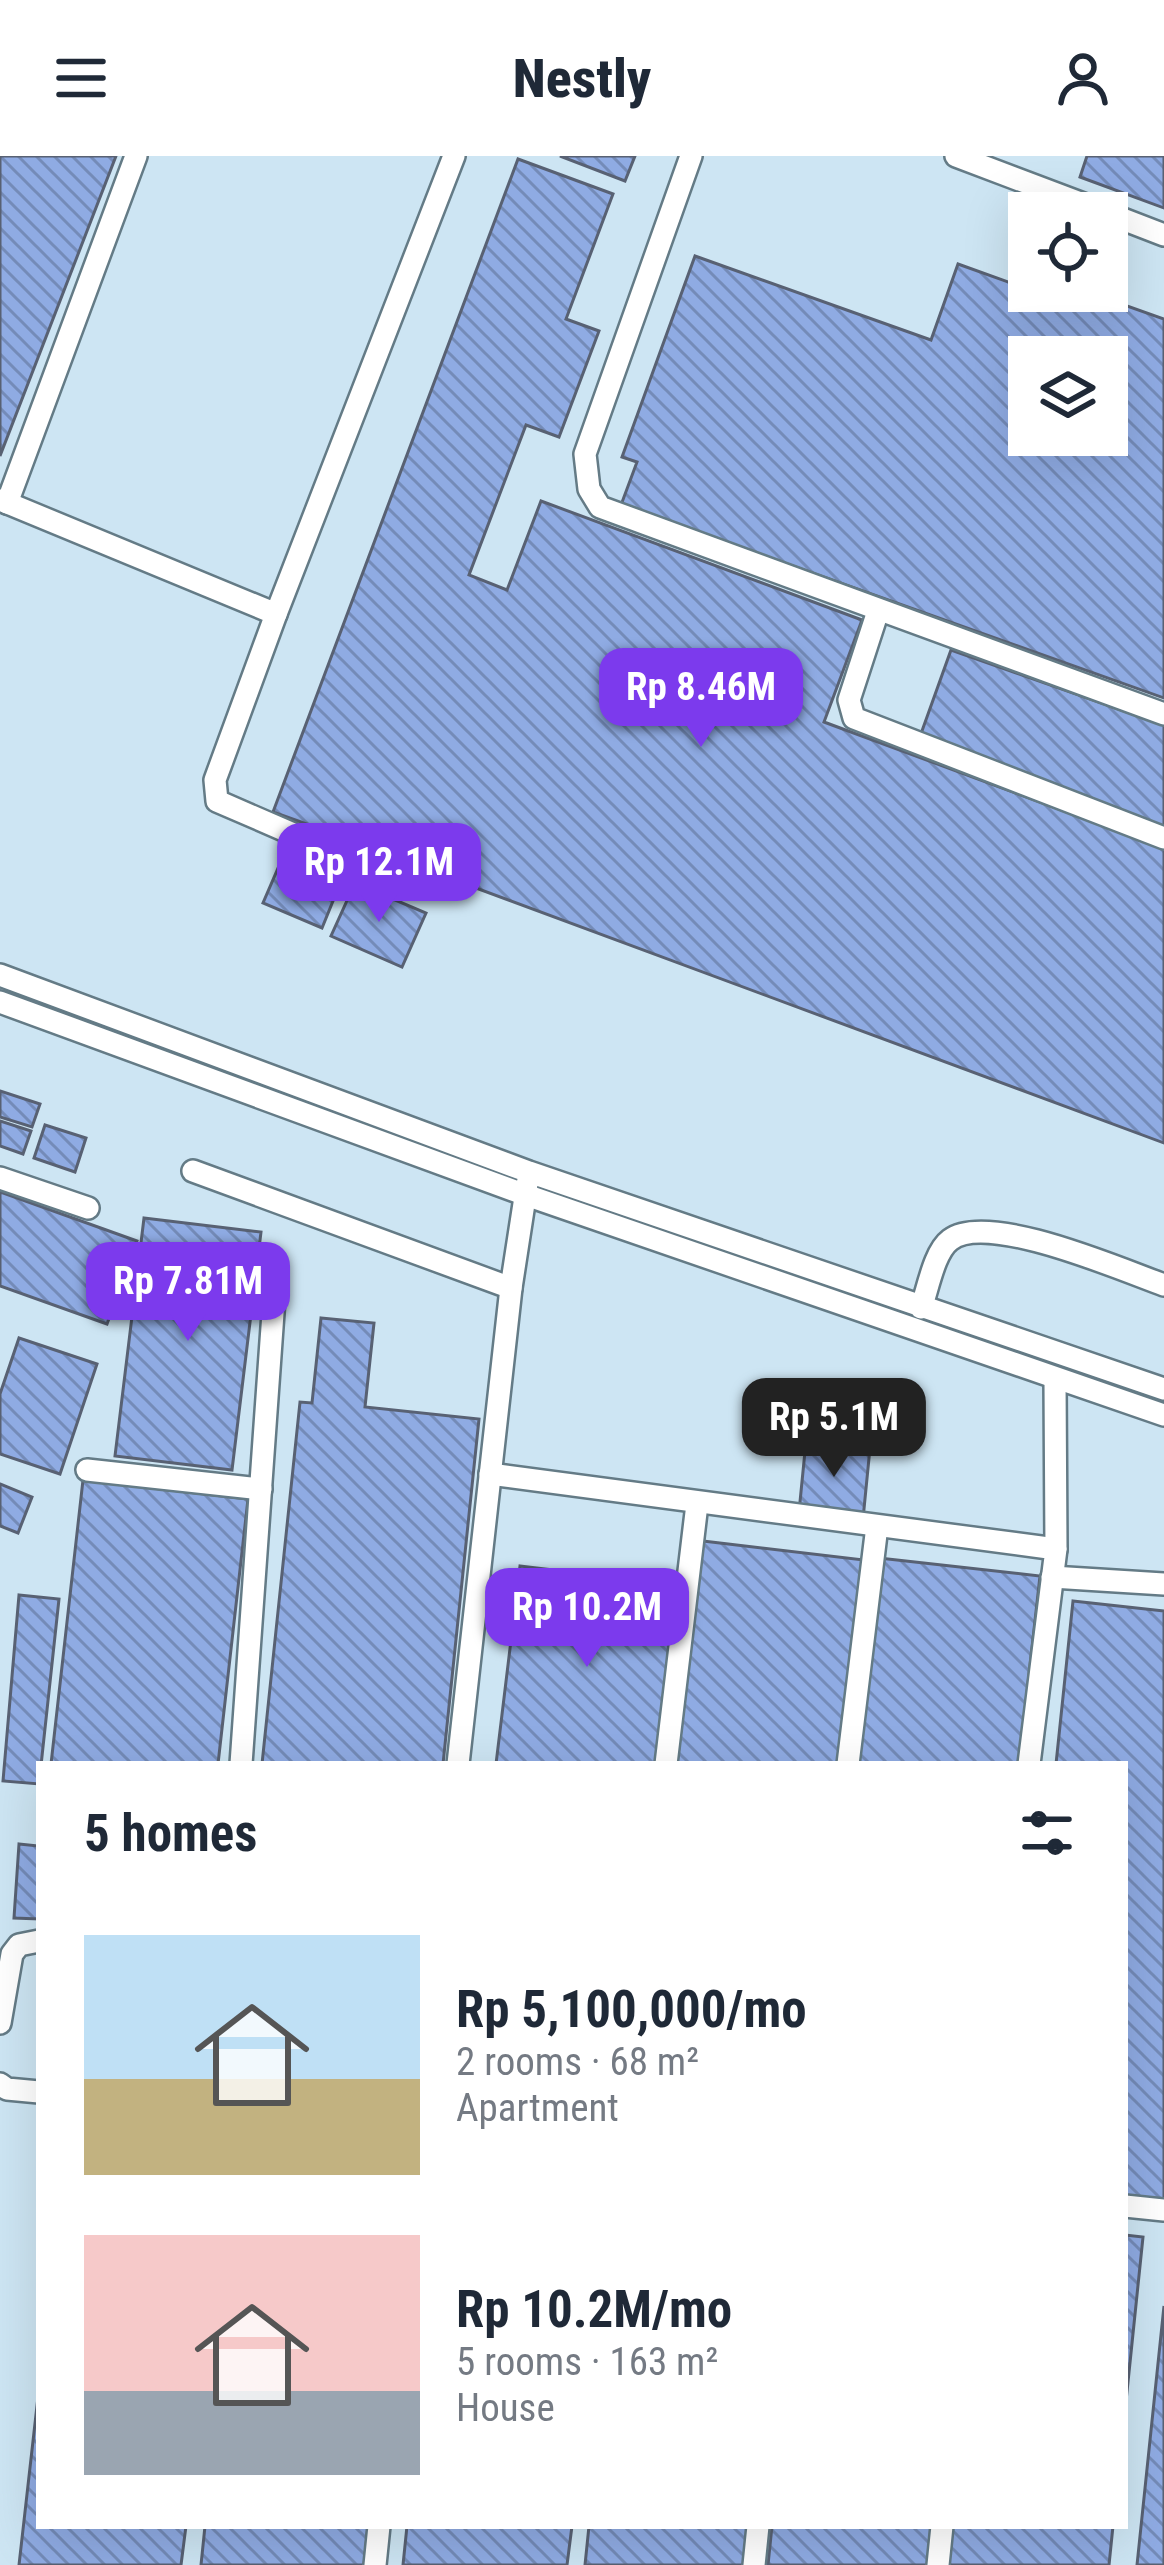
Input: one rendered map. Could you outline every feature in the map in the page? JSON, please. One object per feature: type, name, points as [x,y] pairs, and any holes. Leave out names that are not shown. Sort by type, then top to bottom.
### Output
[{"type":"street","points":[[136,156],[4,501],[276,614]]},
{"type":"street","points":[[376,870],[217,801],[215,780],[454,156]]},
{"type":"street","points":[[691,156],[585,454],[589,489],[600,507],[1164,714]]},
{"type":"street","points":[[956,156],[1051,192]]},
{"type":"street","points":[[1128,221],[1164,235]]},
{"type":"street","points":[[878,611],[849,700],[854,718],[1164,838]]},
{"type":"street","points":[[0,975],[529,1172],[1164,1389]]},
{"type":"street","points":[[0,1002],[526,1196],[1164,1415]]},
{"type":"street","points":[[193,1171],[511,1288]]},
{"type":"street","points":[[458,1761],[511,1288],[529,1172]]},
{"type":"street","points":[[0,1178],[88,1208]]},
{"type":"street","points":[[921,1308],[943,1247],[952,1238],[973,1231],[1052,1246],[1164,1285]]},
{"type":"street","points":[[241,1761],[274,1299]]},
{"type":"street","points":[[1029,1761],[1056,1549],[1055,1380]]},
{"type":"street","points":[[87,1470],[261,1489]]},
{"type":"street","points":[[490,1474],[1056,1549]]},
{"type":"street","points":[[666,1761],[697,1504]]},
{"type":"street","points":[[848,1761],[877,1526]]},
{"type":"street","points":[[1052,1576],[1164,1584]]},
{"type":"street","points":[[0,2023],[12,1954],[19,1945],[36,1942]]},
{"type":"street","points":[[0,2084],[36,2092]]},
{"type":"street","points":[[1128,2206],[1164,2210]]},
{"type":"street","points":[[375,2565],[379,2529]]},
{"type":"street","points":[[754,2565],[758,2529]]},
{"type":"street","points":[[938,2565],[942,2529]]},
{"type":"building","points":[[0,156],[116,156],[0,456]]},
{"type":"building","points":[[560,156],[635,156],[625,181]]},
{"type":"building","points":[[1087,156],[1164,156],[1164,208],[1128,192],[1080,177]]},
{"type":"building","points":[[518,159],[613,194],[566,319],[599,331],[559,437],[526,425],[469,575],[507,590],[541,501],[862,620],[824,722],[1164,848],[1164,1143],[341,838],[337,848],[308,837],[312,826],[273,812]]},
{"type":"building","points":[[695,256],[931,340],[958,264],[1008,282],[1008,312],[1128,312],[1128,306],[1164,319],[1164,698],[621,505],[637,462],[622,457]]},
{"type":"building","points":[[951,650],[1164,725],[1164,827],[918,742]]},
{"type":"building","points":[[288,845],[346,869],[322,928],[263,903]]},
{"type":"building","points":[[355,883],[426,913],[402,967],[331,936]]},
{"type":"building","points":[[0,1091],[40,1104],[32,1127],[0,1117]]},
{"type":"building","points":[[0,1121],[31,1131],[23,1154],[0,1146]]},
{"type":"building","points":[[45,1125],[86,1138],[75,1172],[34,1158]]},
{"type":"building","points":[[0,1192],[137,1241],[107,1324],[0,1286]]},
{"type":"building","points":[[144,1218],[261,1232],[232,1470],[115,1456]]},
{"type":"building","points":[[321,1318],[374,1323],[365,1407],[479,1419],[443,1761],[262,1761],[300,1402],[312,1403]]},
{"type":"building","points":[[19,1338],[97,1364],[60,1474],[0,1454],[0,1394]]},
{"type":"building","points":[[806,1441],[870,1448],[863,1519],[799,1512]]},
{"type":"building","points":[[83,1480],[248,1499],[218,1761],[51,1761]]},
{"type":"building","points":[[0,1484],[32,1497],[18,1533],[0,1526]]},
{"type":"building","points":[[703,1541],[864,1560],[839,1761],[677,1761]]},
{"type":"building","points":[[879,1558],[1040,1576],[1019,1761],[855,1761]]},
{"type":"building","points":[[520,1566],[679,1585],[657,1761],[496,1761]]},
{"type":"building","points":[[19,1595],[59,1599],[36,1784],[3,1781]]},
{"type":"building","points":[[1073,1601],[1164,1611],[1164,2200],[1128,2196],[1128,1761],[1056,1761]]},
{"type":"building","points":[[19,1844],[36,1846],[36,1919],[14,1918]]},
{"type":"building","points":[[1128,2235],[1143,2237],[1128,2382]]},
{"type":"building","points":[[1164,2306],[1164,2565],[1137,2565]]},
{"type":"building","points":[[36,2415],[36,2529],[186,2529],[181,2565],[19,2565]]},
{"type":"building","points":[[205,2529],[368,2529],[364,2565],[201,2565]]},
{"type":"building","points":[[407,2529],[572,2529],[567,2565],[403,2565]]},
{"type":"building","points":[[589,2529],[752,2529],[747,2565],[585,2565]]},
{"type":"building","points":[[772,2529],[932,2529],[928,2565],[768,2565]]},
{"type":"building","points":[[952,2529],[1113,2529],[1109,2565],[948,2565]]}]
